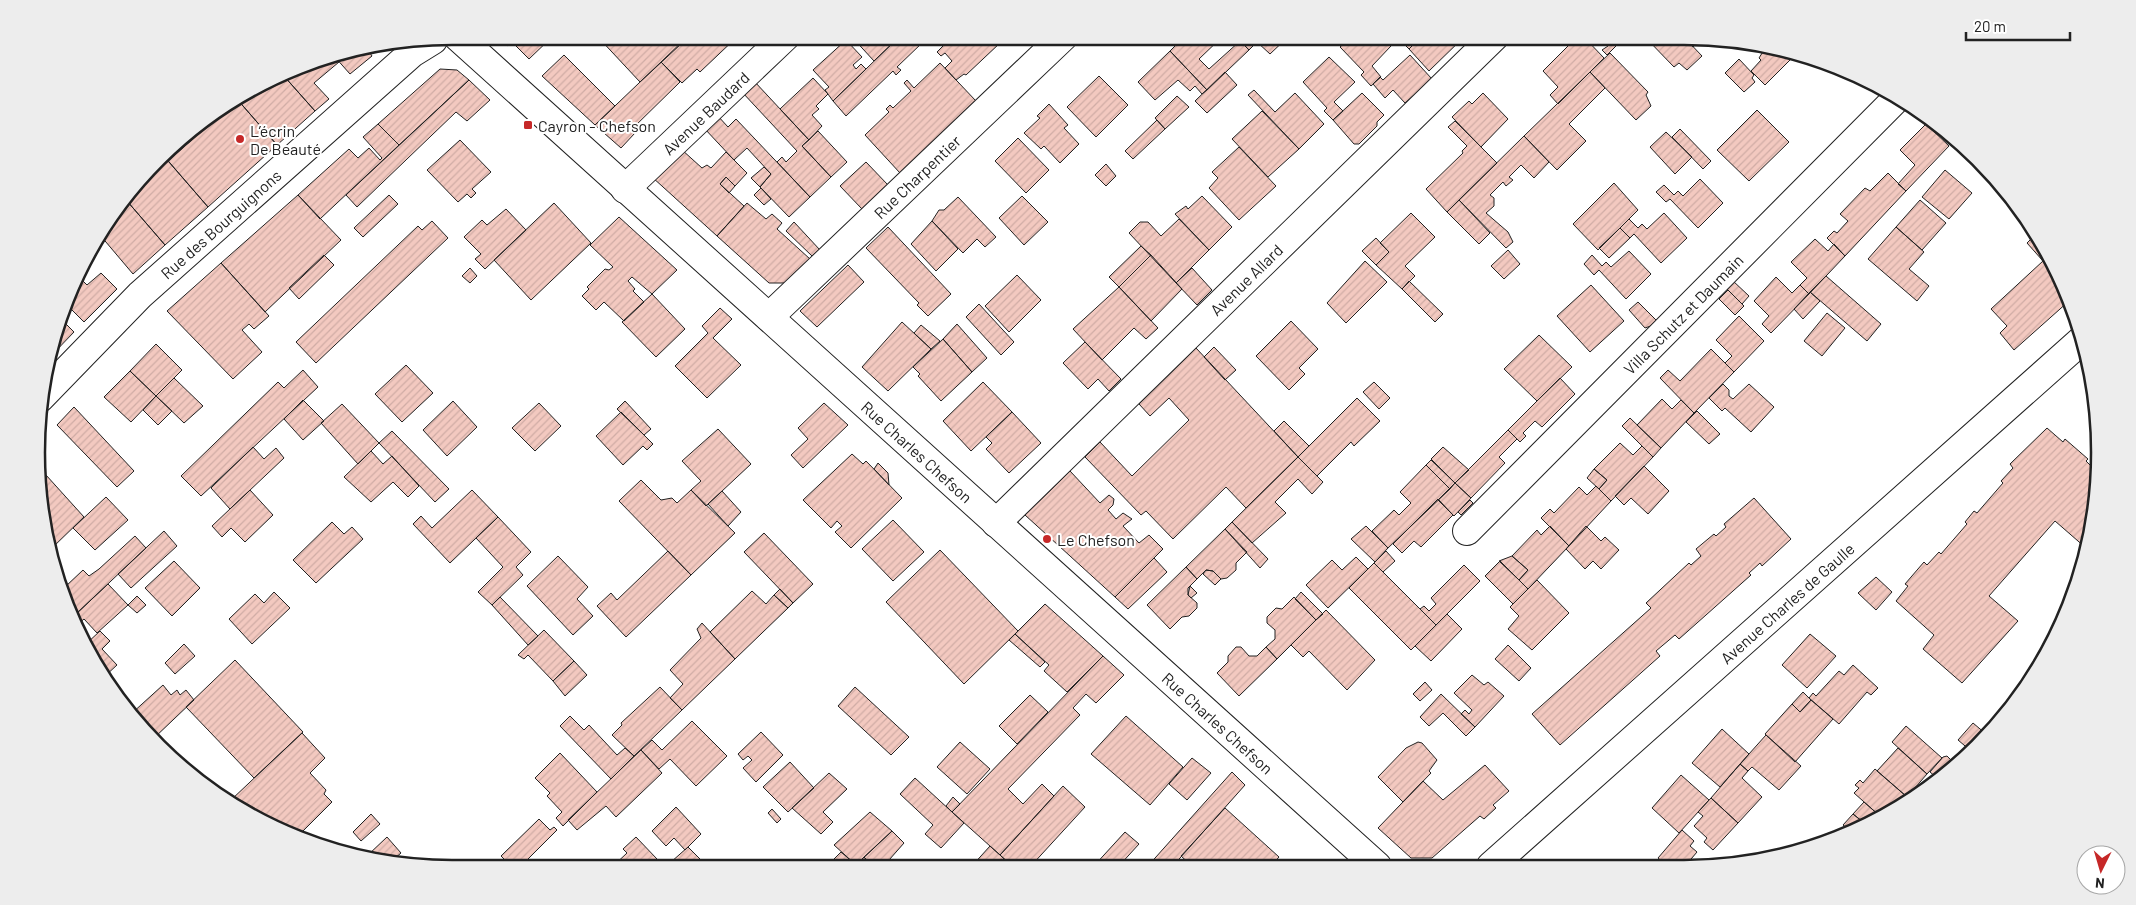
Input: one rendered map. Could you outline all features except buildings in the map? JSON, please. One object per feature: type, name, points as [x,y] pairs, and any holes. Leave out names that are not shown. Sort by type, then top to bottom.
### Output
[{"type":"street","name":"Rue Charles Chefson","points":[[467,45],[1370,860]]},
{"type":"street","name":"Avenue Baudard","points":[[625,189],[777,45]]},
{"type":"street","name":"Rue Charpentier","points":[[769,317],[1055,45]]},
{"type":"street","name":"Avenue Allard","points":[[996,523],[1486,45]]},
{"type":"street","name":"Rue des Bourguignons","points":[[50,387],[140,294],[412,53],[423,46]]},
{"type":"street","name":"Villa Schutz et Daumain","points":[[1467,531],[1892,103]]},
{"type":"street","name":"Avenue Charles de Gaulle","points":[[1498,860],[2076,345]]},
{"type":"place","name":"Cayron - Chefson","points":[[528,125]]},
{"type":"place","name":"L’écrin De Beauté","points":[[240,139]]},
{"type":"place","name":"Le Chefson","points":[[1047,539]]}]
